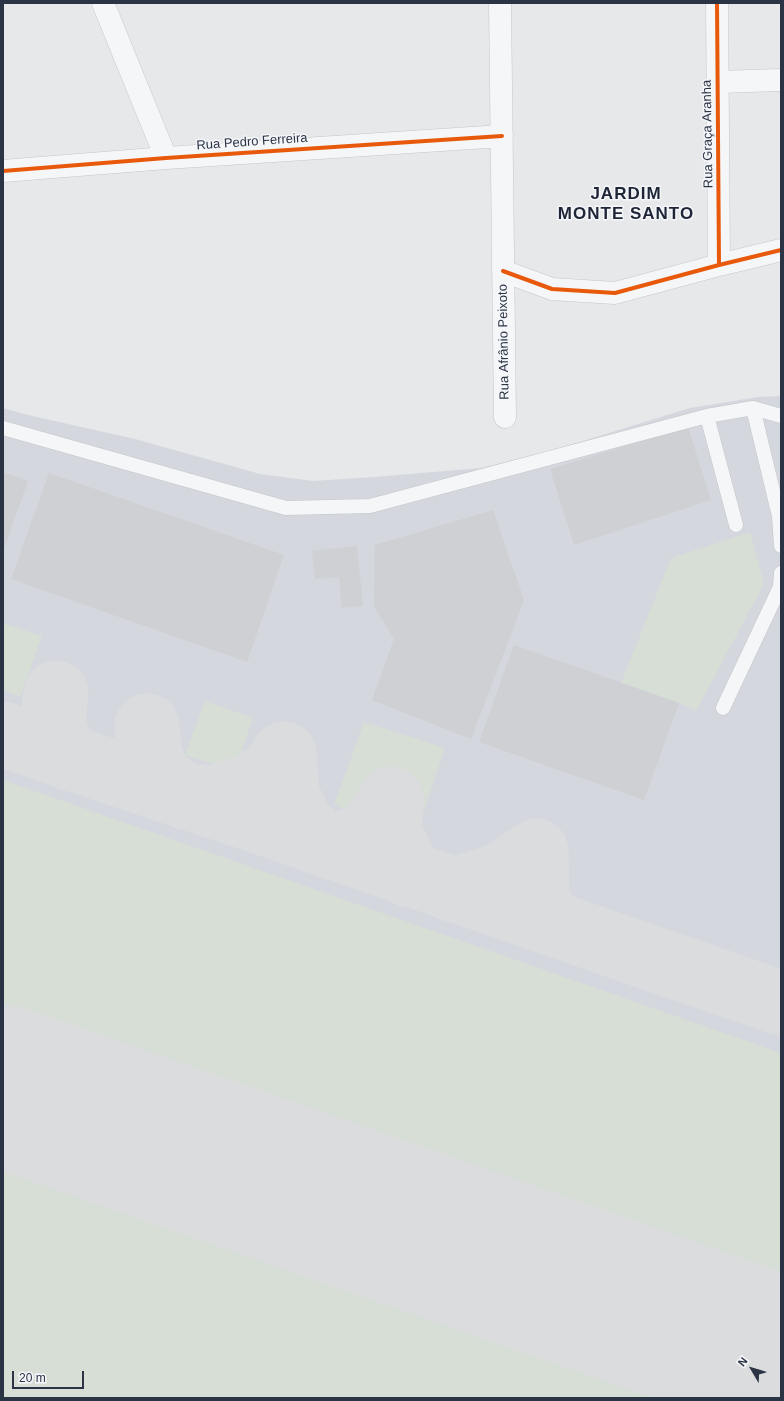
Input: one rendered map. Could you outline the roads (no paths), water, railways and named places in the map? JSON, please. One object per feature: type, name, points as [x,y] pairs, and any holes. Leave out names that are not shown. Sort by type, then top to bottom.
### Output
[{"type":"street","points":[[103,3],[166,158]]},
{"type":"street","name":"Rua Afrânio Peixoto","points":[[500,3],[505,417]]},
{"type":"street","name":"Rua Graça Aranha","points":[[717,3],[719,265]]},
{"type":"street","points":[[717,82],[781,80]]},
{"type":"street","name":"Rua Pedro Ferreira","points":[[3,172],[166,158],[502,136]]},
{"type":"street","points":[[503,271],[552,290],[615,292],[781,250]]},
{"type":"lane","points":[[753,408],[778,516],[781,546]]},
{"type":"lane","points":[[3,428],[286,508],[370,506],[707,416],[753,408],[781,416]]},
{"type":"lane","points":[[707,416],[736,525]]},
{"type":"lane","points":[[723,708],[780,588],[781,573]]},
{"type":"district","name":"JARDIM MONTE SANTO","points":[[626,204]]}]
